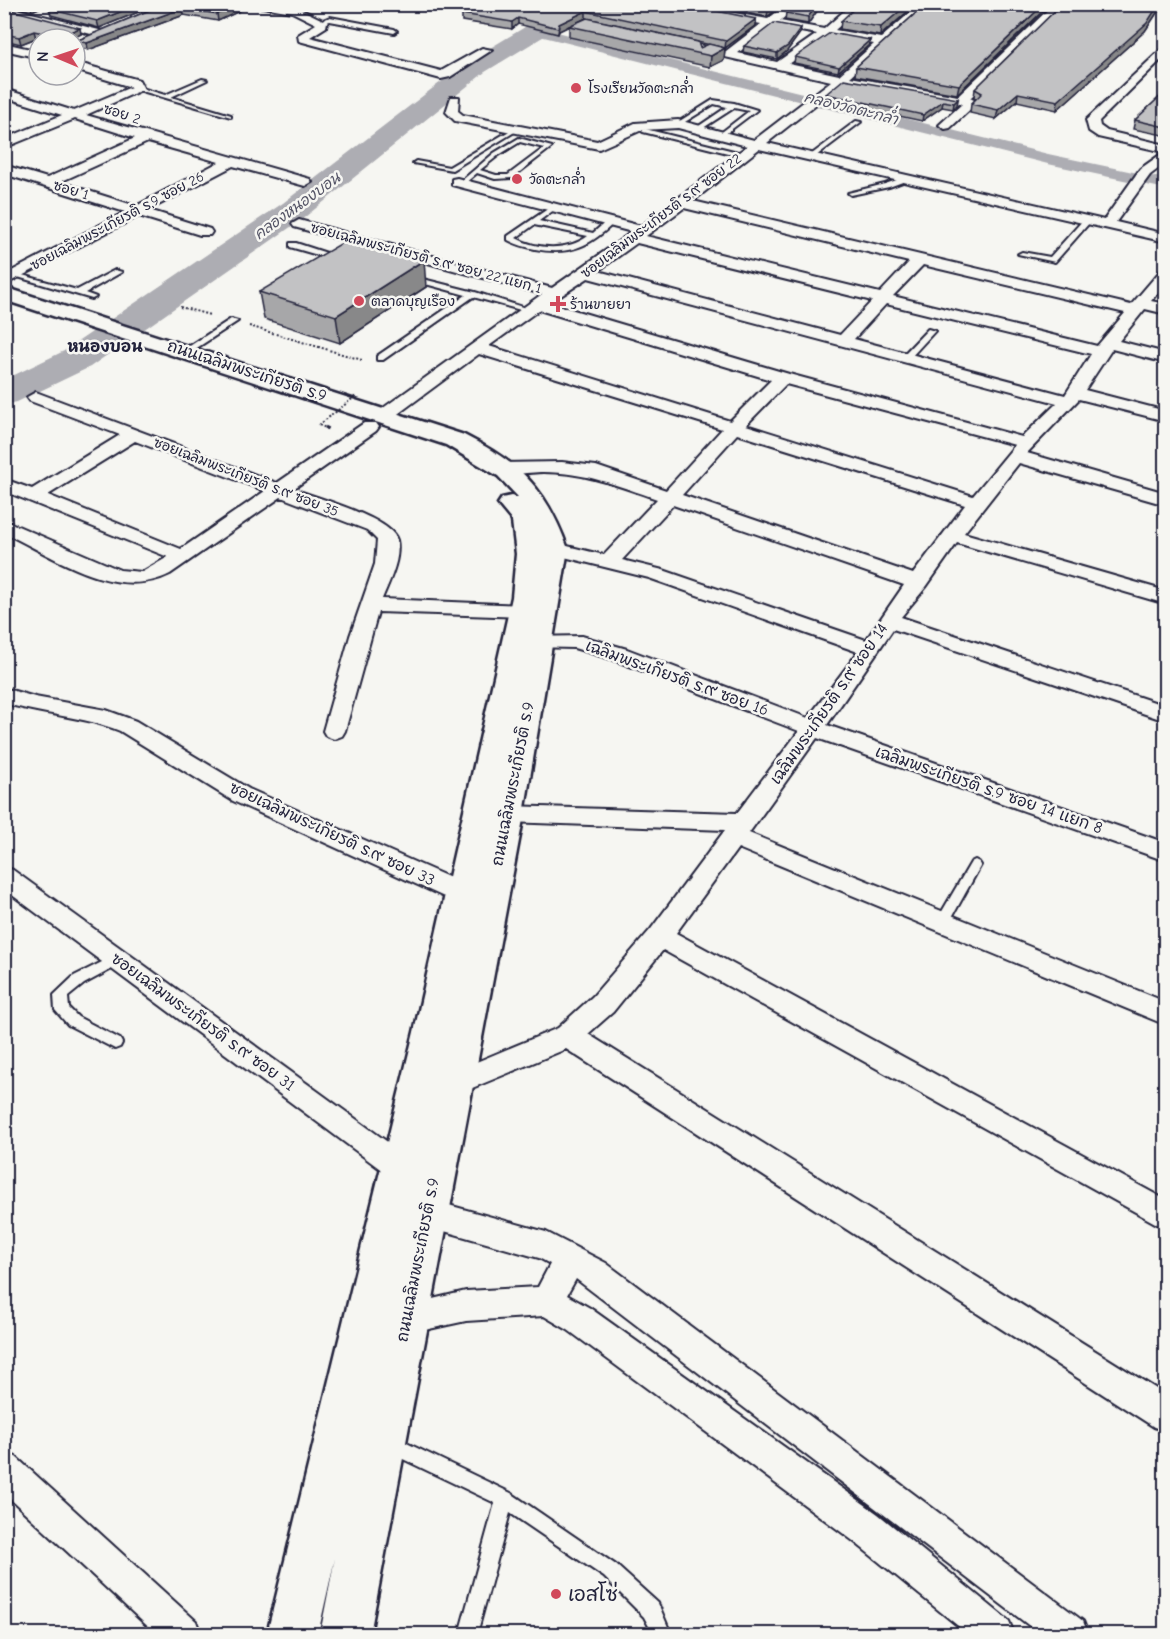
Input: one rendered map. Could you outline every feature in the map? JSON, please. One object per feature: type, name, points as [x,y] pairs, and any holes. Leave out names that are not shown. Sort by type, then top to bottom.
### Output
[{"type":"main road","name":"ถนนเฉลิมพระเกียรติ ร.9","points":[[8,283],[87,327]]},
{"type":"main road","name":"ถนนเฉลิมพระเกียรติ ร.9","points":[[4,306],[87,327],[371,413],[461,462],[494,485],[525,520],[530,554],[531,626],[508,814],[345,1635]]},
{"type":"main road","name":"ถนนเฉลิมพระเกียรติ ร.9","points":[[125,339],[186,351],[455,440],[502,467],[531,493],[544,515],[555,549],[531,626],[462,894],[293,1635]]},
{"type":"street","points":[[250,4],[287,6],[321,22],[322,25],[301,38],[441,75],[486,50]]},
{"type":"street","points":[[700,26],[731,4]]},
{"type":"street","points":[[729,54],[795,4]]},
{"type":"street","points":[[780,65],[827,32],[859,4]]},
{"type":"street","name":"ซอยเฉลิมพระเกียรติ ร.๙ ซอย 22","points":[[4,526],[106,572],[127,578],[147,578],[279,490],[371,413],[478,348],[533,307],[640,234],[841,79],[927,4]]},
{"type":"street","points":[[961,100],[1061,4]]},
{"type":"street","points":[[661,6],[883,42]]},
{"type":"street","points":[[31,22],[58,8]]},
{"type":"street","points":[[4,9],[31,22],[50,21],[82,27]]},
{"type":"street","points":[[87,28],[104,31],[87,38]]},
{"type":"street","points":[[684,45],[706,53],[729,54],[841,79],[972,102],[945,125]]},
{"type":"street","points":[[4,46],[27,53]]},
{"type":"street","points":[[1166,48],[1132,84],[1092,120],[1094,128],[1103,134],[1166,149]]},
{"type":"street","points":[[4,144],[138,89],[135,83],[87,69]]},
{"type":"street","name":"ซอย 2","points":[[4,93],[147,138],[305,182]]},
{"type":"street","points":[[4,102],[18,97]]},
{"type":"street","points":[[454,100],[452,112],[459,118],[518,134],[532,131],[602,145],[640,126],[678,124],[720,136],[751,150],[810,158],[1166,238]]},
{"type":"street","points":[[47,183],[147,138]]},
{"type":"street","points":[[1107,225],[1145,172],[1166,156]]},
{"type":"street","name":"ซอยเฉลิมพระเกียรติ ร.9 ซอย 26","points":[[8,283],[230,162]]},
{"type":"street","name":"ซอย 1","points":[[4,170],[205,232]]},
{"type":"street","points":[[459,182],[612,221],[640,234],[886,297],[1105,348],[1166,358]]},
{"type":"street","points":[[682,203],[1138,307],[1166,309]]},
{"type":"street","name":"ซอยเฉลิมพระเกียรติ ร.๙ ซอย 22 แยก 1","points":[[298,224],[554,293]]},
{"type":"street","points":[[844,339],[921,258]]},
{"type":"street","points":[[586,273],[1071,397],[1166,416]]},
{"type":"street","name":"เฉลิมพระเกียรติ ร.๙ ซอย 14","points":[[453,1084],[568,1036],[603,1004],[660,936],[871,649],[888,620],[919,583],[977,503],[1021,450],[1071,397],[1105,348],[1166,273]]},
{"type":"street","points":[[533,307],[783,378],[1021,450],[1166,499]]},
{"type":"street","points":[[478,348],[977,503]]},
{"type":"street","points":[[609,561],[672,497],[730,428],[783,378]]},
{"type":"street","name":"ซอยเฉลิมพระเกียรติ ร.๙ ซอย 35","points":[[36,397],[374,526],[387,538],[388,552],[370,605],[334,731]]},
{"type":"street","points":[[34,496],[134,435]]},
{"type":"street","points":[[502,467],[562,467],[596,472],[919,583]]},
{"type":"street","points":[[4,484],[182,556]]},
{"type":"street","points":[[954,536],[1166,598]]},
{"type":"street","points":[[555,549],[656,574],[871,649]]},
{"type":"street","points":[[370,605],[531,626]]},
{"type":"street","points":[[888,620],[1166,714]]},
{"type":"street","name":"เฉลิมพระเกียรติ ร.๙ ซอย 16","points":[[531,626],[575,642],[619,654],[812,728]]},
{"type":"street","name":"ซอยเฉลิมพระเกียรติ ร.๙ ซอย 33","points":[[4,695],[33,704],[117,721],[241,795],[462,894]]},
{"type":"street","name":"เฉลิมพระเกียรติ ร.9 ซอย 14 แยก 8","points":[[812,728],[1166,852]]},
{"type":"street","points":[[508,814],[739,829],[942,922],[1166,1014]]},
{"type":"street","name":"ซอยเฉลิมพระเกียรติ ร.๙ ซอย 31","points":[[4,876],[401,1168]]},
{"type":"street","points":[[660,936],[1166,1216]]},
{"type":"street","points":[[568,1036],[1166,1415]]},
{"type":"street","points":[[427,1213],[546,1246],[596,1273],[886,1497],[1070,1635]]},
{"type":"street","points":[[547,1301],[570,1258]]},
{"type":"street","points":[[406,1319],[466,1306],[547,1301],[579,1319],[865,1527],[996,1635]]},
{"type":"street","points":[[4,1469],[183,1635]]},
{"type":"street","points":[[865,1527],[886,1497]]},
{"type":"lane","points":[[321,22],[330,19],[394,31]]},
{"type":"lane","points":[[165,97],[204,80]]},
{"type":"lane","points":[[138,89],[229,116]]},
{"type":"lane","points":[[678,124],[709,103],[734,105],[754,111],[720,136]]},
{"type":"lane","points":[[698,129],[734,105]]},
{"type":"lane","points":[[810,158],[858,122]]},
{"type":"lane","points":[[645,132],[751,150]]},
{"type":"lane","points":[[459,182],[476,171],[518,134]]},
{"type":"lane","points":[[416,163],[450,169],[518,134],[549,147]]},
{"type":"lane","points":[[476,171],[495,177],[510,177],[562,138]]},
{"type":"lane","points":[[851,194],[906,179]]},
{"type":"lane","points":[[554,207],[511,238],[558,252],[574,250],[612,221]]},
{"type":"lane","points":[[1022,254],[1052,260],[1087,221]]},
{"type":"lane","points":[[531,222],[594,235]]},
{"type":"lane","points":[[293,245],[353,262]]},
{"type":"lane","points":[[78,293],[118,272]]},
{"type":"lane","points":[[396,273],[472,294],[533,307]]},
{"type":"lane","points":[[8,283],[92,297]]},
{"type":"lane","points":[[380,358],[472,294]]},
{"type":"lane","points":[[186,351],[234,321]]},
{"type":"lane","points":[[907,356],[931,331]]},
{"type":"lane","points":[[942,922],[975,865]]},
{"type":"lane","points":[[115,1043],[73,1021],[62,1010],[61,995],[79,980],[118,959]]},
{"type":"lane","points":[[384,1441],[505,1499],[610,1571],[651,1610],[662,1635]]},
{"type":"lane","points":[[468,1635],[505,1499]]},
{"type":"path","points":[[234,321],[366,361]]},
{"type":"path","points":[[319,425],[371,413]]},
{"type":"building","points":[[60,4],[140,4],[97,21],[49,9]]},
{"type":"building","points":[[164,4],[238,4],[217,14],[183,8],[87,43],[87,36]]},
{"type":"building","points":[[477,4],[493,4],[493,10],[504,10],[514,4],[682,4],[756,19],[726,41],[586,11],[559,24],[558,28],[518,18],[512,22],[462,14]]},
{"type":"building","points":[[737,4],[775,4],[768,10]]},
{"type":"building","points":[[796,4],[818,4],[808,17],[786,13]]},
{"type":"building","points":[[859,4],[908,4],[881,27],[841,21]]},
{"type":"building","points":[[926,4],[1044,4],[959,85],[856,67]]},
{"type":"building","points":[[1062,4],[1159,4],[1147,23],[1058,101],[1018,93],[998,110],[971,104],[982,93],[975,89]]},
{"type":"building","points":[[4,8],[76,27],[27,27],[27,34],[19,37],[4,34]]},
{"type":"building","points":[[587,18],[698,42],[700,48],[709,44],[725,48],[711,56],[569,26]]},
{"type":"building","points":[[774,23],[801,28],[788,46],[777,53],[744,46]]},
{"type":"building","points":[[830,33],[870,40],[839,67],[795,57]]},
{"type":"building","points":[[844,79],[958,99],[954,103],[943,101],[923,115],[826,94]]},
{"type":"building","points":[[1166,91],[1165,127],[1135,120]]},
{"type":"building","points":[[347,240],[424,260],[336,316],[259,292]]},
{"type":"waterway","name":"คลองหนองบอน","points":[[4,394],[77,359],[294,210],[476,67],[581,4]]},
{"type":"waterway","name":"คลองวัดตะกล่ำ","points":[[537,31],[1048,159],[1166,184]]},
{"type":"place","name":"โรงเรียนวัดตะกล่ำ","points":[[576,88]]},
{"type":"place","name":"วัดตะกล่ำ","points":[[517,179]]},
{"type":"place","name":"ตลาดบุญเรือง","points":[[359,301]]},
{"type":"place","name":"ร้านขายยา","points":[[558,304]]},
{"type":"place","name":"เอสโซ่","points":[[556,1594]]},
{"type":"district","name":"หนองบอน","points":[[105,347]]}]
